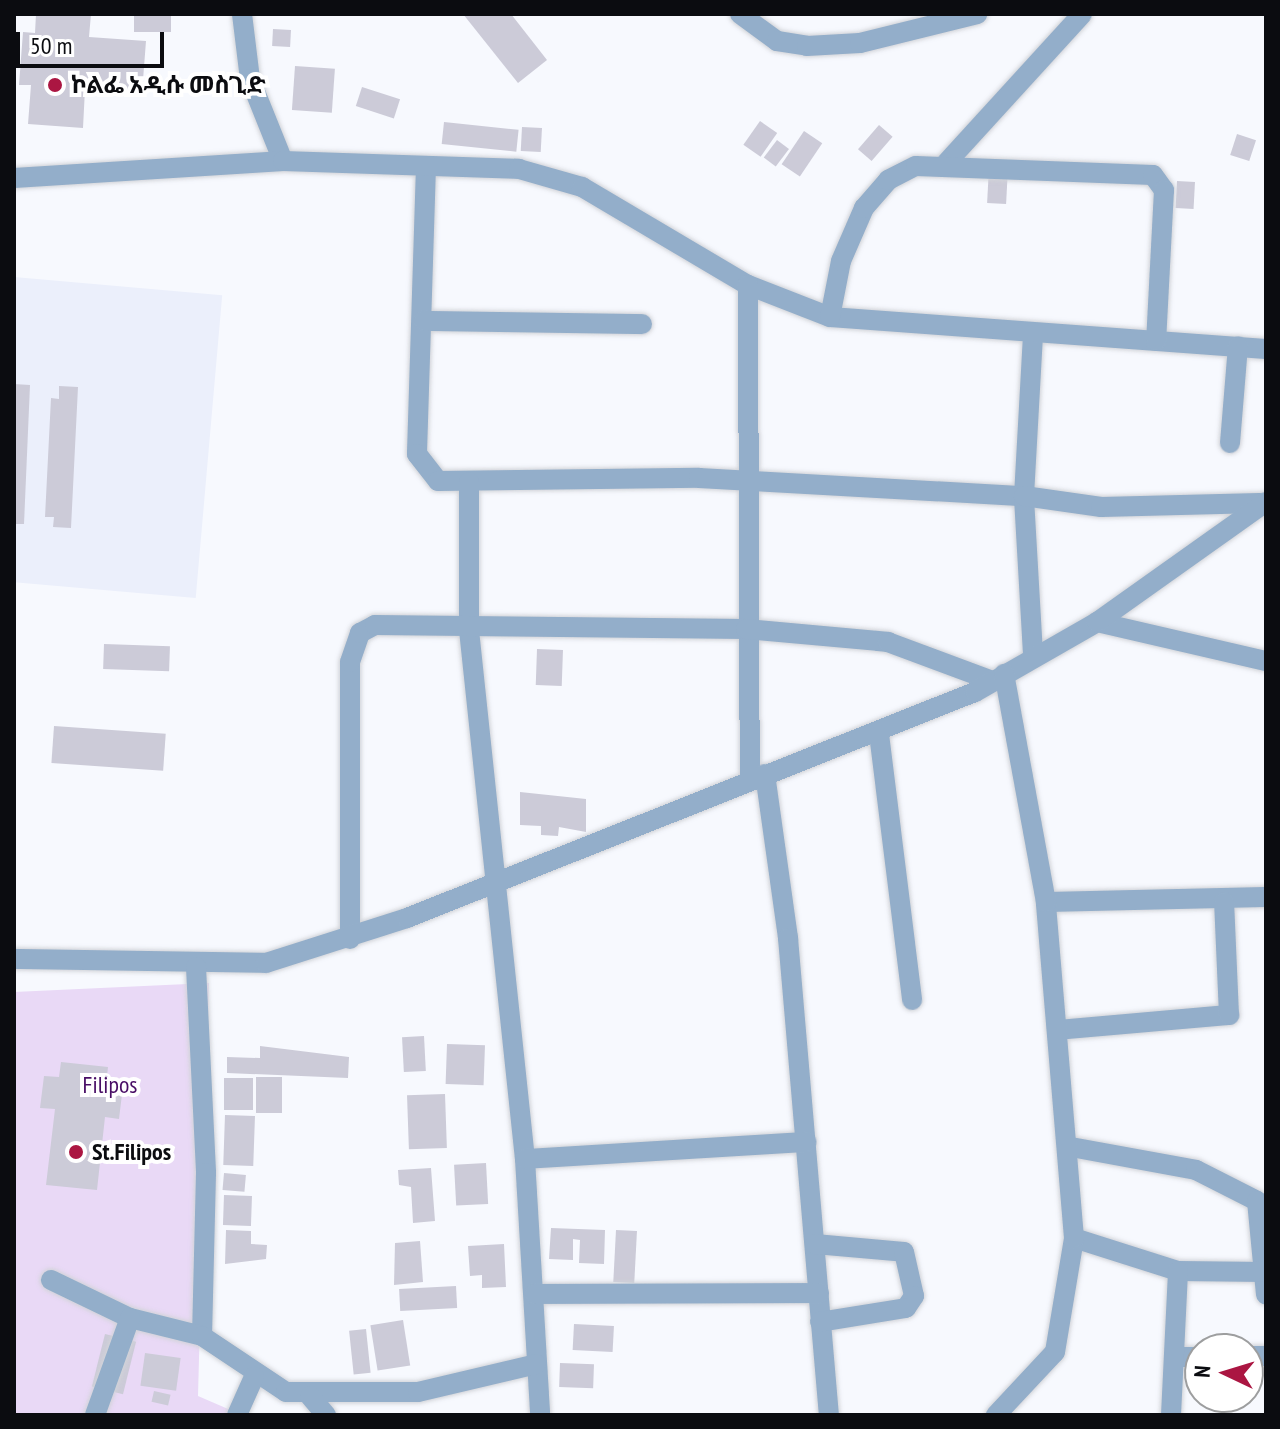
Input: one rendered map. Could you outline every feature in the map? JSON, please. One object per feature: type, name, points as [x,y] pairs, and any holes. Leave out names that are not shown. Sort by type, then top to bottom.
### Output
[{"type":"street","points":[[242,14],[250,79],[283,161]]},
{"type":"street","points":[[740,14],[777,41],[807,46],[860,43],[977,14]]},
{"type":"street","points":[[947,162],[1082,14]]},
{"type":"street","points":[[14,178],[283,161],[519,169],[582,187],[748,285],[830,317],[1033,336],[1266,349]]},
{"type":"street","points":[[830,317],[841,261],[864,208],[888,180],[947,162],[1153,175],[1164,190],[1156,341]]},
{"type":"street","points":[[426,166],[419,463],[438,481],[699,478],[749,484],[1024,496],[1101,507],[1265,502]]},
{"type":"street","points":[[748,285],[746,629],[758,777],[806,1142],[829,1415]]},
{"type":"street","points":[[424,321],[642,324]]},
{"type":"street","points":[[1033,336],[1024,496],[1033,654]]},
{"type":"street","points":[[1230,443],[1238,346]]},
{"type":"street","points":[[469,482],[469,630],[492,885],[525,1159],[540,1415]]},
{"type":"street","points":[[14,959],[196,967],[286,960],[350,939],[701,806],[758,777],[879,734],[998,678],[1033,654],[1097,622],[1265,502]]},
{"type":"street","points":[[1097,622],[1266,661]]},
{"type":"street","points":[[350,939],[355,641],[375,625],[469,630],[746,629],[888,642],[998,678]]},
{"type":"street","points":[[996,1415],[1055,1352],[1074,1238],[1071,1147],[1046,902],[998,678]]},
{"type":"street","points":[[879,734],[912,1000]]},
{"type":"street","points":[[1046,902],[1224,902],[1266,897]]},
{"type":"street","points":[[1057,1030],[1229,1015],[1224,902]]},
{"type":"street","points":[[196,967],[206,1173],[202,1336]]},
{"type":"street","points":[[525,1159],[806,1142]]},
{"type":"street","points":[[1071,1147],[1196,1170],[1257,1201],[1266,1295]]},
{"type":"street","points":[[1074,1238],[1178,1271],[1264,1273]]},
{"type":"street","points":[[815,1244],[904,1252],[914,1296],[906,1308],[820,1322]]},
{"type":"street","points":[[1171,1415],[1178,1271]]},
{"type":"street","points":[[51,1280],[130,1318],[202,1336],[254,1377],[310,1396],[464,1387],[536,1364]]},
{"type":"street","points":[[535,1294],[819,1293]]},
{"type":"street","points":[[95,1415],[130,1318]]},
{"type":"street","points":[[1174,1357],[1184,1357]]},
{"type":"street","points":[[237,1415],[254,1377]]},
{"type":"street","points":[[310,1396],[326,1415]]},
{"type":"shaded area","points":[[14,277],[222,295],[196,598],[14,582]]},
{"type":"green space","name":"Filipos","points":[[209,983],[198,1396],[242,1415],[14,1415],[14,992]]},
{"type":"building","points":[[36,14],[91,14],[89,37],[146,41],[142,93],[85,89],[83,128],[28,124],[31,85],[19,85],[23,32],[35,33]]},
{"type":"building","points":[[134,14],[171,14],[171,32],[134,32]]},
{"type":"building","points":[[463,14],[511,14],[547,60],[518,83]]},
{"type":"building","points":[[273,29],[291,30],[290,47],[272,46]]},
{"type":"building","points":[[295,66],[335,69],[332,113],[292,110]]},
{"type":"building","points":[[362,87],[400,99],[394,118],[356,106]]},
{"type":"building","points":[[760,121],[777,133],[761,157],[743,145]]},
{"type":"building","points":[[444,122],[519,130],[516,152],[442,144]]},
{"type":"building","points":[[879,125],[893,137],[872,161],[858,149]]},
{"type":"building","points":[[522,127],[542,128],[541,152],[521,151]]},
{"type":"building","points":[[804,131],[822,143],[800,176],[782,164]]},
{"type":"building","points":[[1237,134],[1256,140],[1249,161],[1230,155]]},
{"type":"building","points":[[777,140],[789,149],[776,167],[764,158]]},
{"type":"building","points":[[989,167],[1008,168],[1006,204],[987,203]]},
{"type":"building","points":[[1177,181],[1195,182],[1194,209],[1176,208]]},
{"type":"building","points":[[14,384],[30,385],[24,524],[14,524]]},
{"type":"building","points":[[59,386],[78,387],[71,528],[53,527],[54,517],[45,517],[51,398],[59,399]]},
{"type":"building","points":[[104,644],[170,646],[169,671],[103,669]]},
{"type":"building","points":[[537,649],[563,650],[562,686],[536,685]]},
{"type":"building","points":[[54,726],[166,734],[163,771],[51,763]]},
{"type":"building","points":[[520,792],[586,799],[586,832],[559,827],[558,836],[541,835],[541,826],[520,825]]},
{"type":"building","points":[[424,1036],[426,1071],[404,1072],[402,1037]]},
{"type":"building","points":[[447,1044],[485,1045],[484,1085],[446,1084]]},
{"type":"building","points":[[260,1046],[349,1057],[348,1078],[227,1073],[227,1057],[260,1058]]},
{"type":"building","name":"St.Filipos","points":[[61,1062],[108,1067],[106,1085],[123,1086],[119,1119],[105,1117],[97,1190],[46,1185],[55,1109],[40,1108],[44,1076],[59,1077]]},
{"type":"building","points":[[256,1077],[282,1077],[282,1113],[256,1113]]},
{"type":"building","points":[[224,1078],[253,1078],[253,1110],[224,1110]]},
{"type":"building","points":[[445,1094],[447,1148],[409,1149],[407,1095]]},
{"type":"building","points":[[225,1115],[255,1116],[253,1166],[223,1165]]},
{"type":"building","points":[[486,1163],[488,1204],[456,1206],[454,1165]]},
{"type":"building","points":[[431,1168],[435,1221],[413,1223],[411,1187],[399,1185],[398,1170]]},
{"type":"building","points":[[224,1173],[246,1175],[244,1192],[223,1190]]},
{"type":"building","points":[[224,1195],[252,1196],[251,1226],[223,1225]]},
{"type":"building","points":[[551,1228],[605,1230],[604,1264],[579,1263],[580,1240],[573,1239],[573,1260],[549,1259]]},
{"type":"building","points":[[226,1230],[251,1231],[251,1244],[267,1245],[266,1259],[225,1264]]},
{"type":"building","points":[[616,1230],[637,1231],[634,1283],[613,1282]]},
{"type":"building","points":[[420,1241],[423,1282],[394,1285],[395,1243]]},
{"type":"building","points":[[504,1244],[506,1287],[482,1288],[482,1275],[470,1276],[468,1246]]},
{"type":"building","points":[[456,1286],[457,1308],[400,1311],[399,1289]]},
{"type":"building","points":[[403,1320],[410,1365],[378,1371],[370,1325]]},
{"type":"building","points":[[574,1324],[614,1326],[613,1352],[573,1350]]},
{"type":"building","points":[[366,1329],[371,1373],[354,1375],[349,1331]]},
{"type":"building","points":[[105,1334],[136,1342],[123,1394],[92,1386]]},
{"type":"building","points":[[145,1353],[181,1358],[176,1391],[140,1386]]},
{"type":"building","points":[[560,1363],[594,1364],[593,1388],[559,1387]]},
{"type":"building","points":[[154,1391],[171,1395],[168,1406],[152,1402]]},
{"type":"place","name":"ኮልፌ አዲሱ መስጊድ","points":[[55,85]]},
{"type":"place","name":"St.Filipos","points":[[76,1152]]}]
